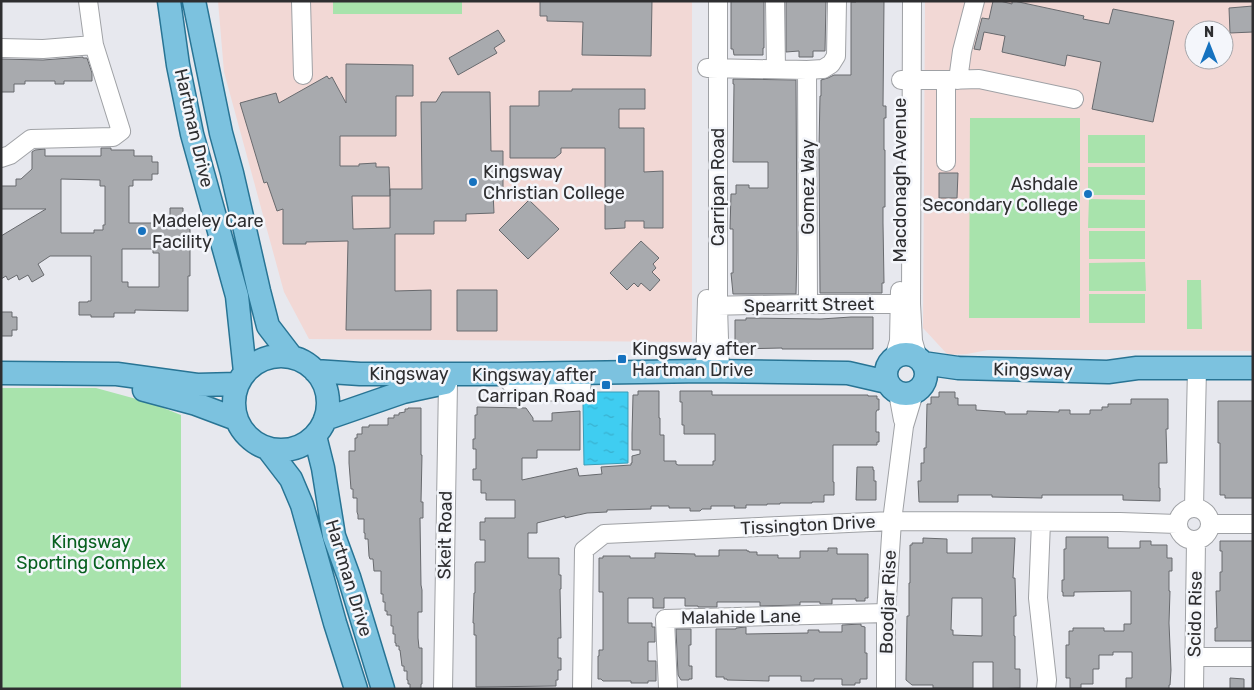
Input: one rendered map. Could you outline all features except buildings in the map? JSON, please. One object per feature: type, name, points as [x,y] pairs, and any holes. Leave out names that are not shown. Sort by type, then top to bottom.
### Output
[{"type":"main road","name":"Hartman Drive","points":[[169,1],[178,64],[192,134],[237,296],[241,378]]},
{"type":"main road","name":"Hartman Drive","points":[[194,1],[221,133],[268,326],[291,356]]},
{"type":"main road","points":[[274,356],[291,356],[302,361],[315,371],[324,383],[326,390],[328,404],[320,427],[301,446],[293,449],[268,449],[248,438],[236,419],[233,401],[234,392],[241,378],[254,364],[274,356]]},
{"type":"main road","name":"Kingsway","points":[[315,371],[360,374],[712,372],[906,374],[958,368],[1108,372],[1137,368],[1253,377]]},
{"type":"main road","name":"Kingsway","points":[[1197,373],[1253,368]]},
{"type":"main road","points":[[1,373],[117,374],[197,385],[241,378]]},
{"type":"main road","points":[[81,374],[196,404],[236,419]]},
{"type":"main road","name":"Kingsway","points":[[320,427],[403,392],[448,382],[503,374]]},
{"type":"main road","name":"Hartman Drive","points":[[320,427],[323,468],[334,536],[349,577],[384,689]]},
{"type":"main road","name":"Hartman Drive","points":[[268,449],[291,479],[302,505],[335,623],[356,689]]},
{"type":"street","points":[[1,158],[10,155],[31,139],[113,137],[121,132],[94,45],[88,1]]},
{"type":"street","points":[[302,1],[302,75]]},
{"type":"street","name":"Carripan Road","points":[[706,1],[712,68],[712,372]]},
{"type":"street","name":"Carripan Road","points":[[712,68],[718,1]]},
{"type":"street","points":[[775,1],[776,69]]},
{"type":"street","points":[[712,68],[823,69],[831,64],[836,56],[837,1]]},
{"type":"street","name":"Macdonagh Avenue","points":[[900,1],[906,80]]},
{"type":"street","name":"Macdonagh Avenue","points":[[906,374],[899,341],[905,304],[906,80],[912,1]]},
{"type":"street","points":[[946,162],[952,80],[962,52],[975,1]]},
{"type":"street","points":[[1,48],[43,49],[94,45]]},
{"type":"street","name":"Gomez Way","points":[[807,70],[808,304]]},
{"type":"street","points":[[906,80],[979,79],[1074,99]]},
{"type":"street","name":"Spearritt Street","points":[[712,306],[905,304]]},
{"type":"street","points":[[1194,507],[1197,373]]},
{"type":"street","name":"Boodjar Rise","points":[[886,689],[886,613],[892,521],[904,426],[906,374]]},
{"type":"street","name":"Skeit Road","points":[[443,689],[448,382]]},
{"type":"street","points":[[1194,507],[1201,508],[1206,512],[1211,524],[1210,530],[1206,535],[1196,540],[1185,538],[1178,529],[1177,524],[1178,518],[1184,510],[1194,507]]},
{"type":"street","name":"Tissington Drive","points":[[582,689],[584,550],[604,534],[892,521],[1177,524]]},
{"type":"street","points":[[1041,522],[1038,598],[1047,680],[1046,689]]},
{"type":"street","points":[[1211,524],[1253,524]]},
{"type":"street","name":"Scido Rise","points":[[1194,689],[1196,540]]},
{"type":"street","name":"Malahide Lane","points":[[668,689],[665,619],[886,613]]},
{"type":"street","points":[[1194,658],[1253,657]]},
{"type":"shaded area","name":"Kingsway Christian College","points":[[218,1],[692,1],[692,342],[309,339],[284,292],[224,72]]},
{"type":"shaded area","name":"Ashdale Secondary College","points":[[925,1],[1253,1],[1253,351],[988,350],[948,355],[923,328]]},
{"type":"green space","points":[[333,1],[462,1],[462,14],[333,14]]},
{"type":"green space","points":[[970,118],[1080,118],[1080,318],[969,318]]},
{"type":"green space","points":[[1088,135],[1145,135],[1145,163],[1088,163]]},
{"type":"green space","points":[[1088,167],[1145,167],[1145,195],[1088,195]]},
{"type":"green space","points":[[1089,199],[1145,200],[1145,228],[1088,228]]},
{"type":"green space","points":[[1089,231],[1145,231],[1145,259],[1089,259]]},
{"type":"green space","points":[[1145,262],[1146,291],[1089,291],[1089,263]]},
{"type":"green space","points":[[1187,280],[1201,280],[1202,329],[1187,329]]},
{"type":"green space","points":[[1089,294],[1145,294],[1145,323],[1089,323]]},
{"type":"green space","name":"Kingsway Sporting Complex","points":[[1,388],[96,388],[151,403],[181,415],[181,689],[1,689]]},
{"type":"water","points":[[594,392],[628,392],[628,463],[584,465],[583,404]]},
{"type":"place","name":"Kingsway Christian College","points":[[473,182]]},
{"type":"place","name":"Ashdale Secondary College","points":[[1088,194]]},
{"type":"place","name":"Madeley Care Facility","points":[[142,231]]},
{"type":"place","name":"Kingsway after Hartman Drive","points":[[622,359]]},
{"type":"place","name":"Kingsway after Carripan Road","points":[[606,385]]}]
